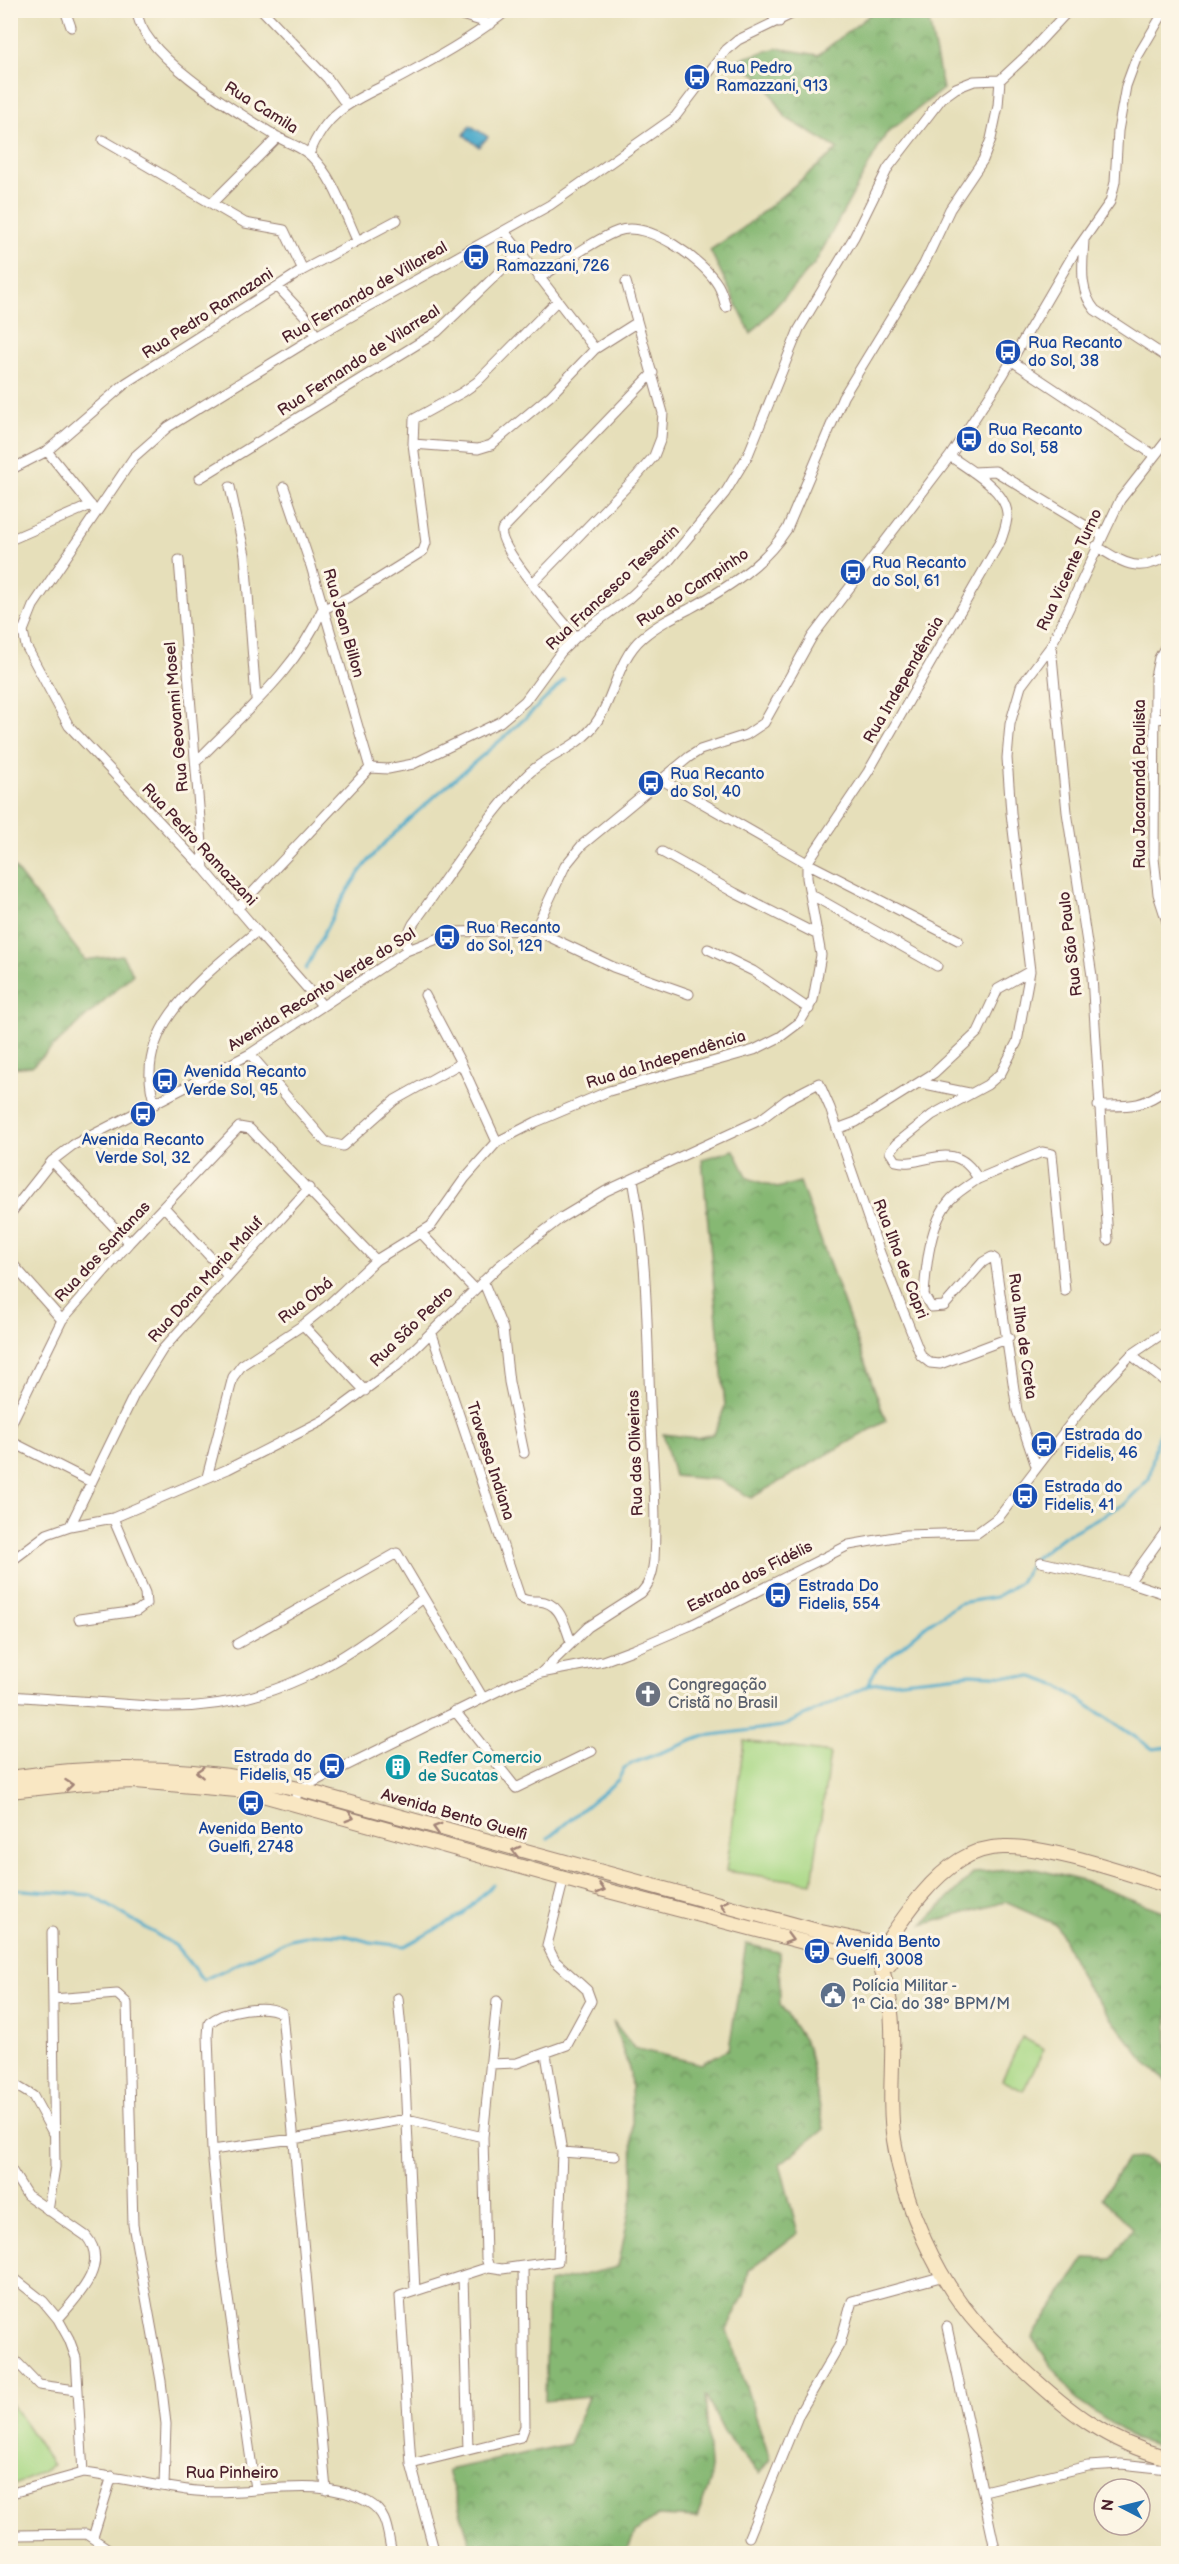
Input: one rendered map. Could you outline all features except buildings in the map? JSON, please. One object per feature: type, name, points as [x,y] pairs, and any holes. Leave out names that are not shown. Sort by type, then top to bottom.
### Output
[{"type":"main road","name":"Avenida Bento Guelfi","points":[[10,1778],[76,1769],[145,1769],[248,1777],[297,1795],[489,1850],[539,1857],[885,1956]]},
{"type":"main road","name":"Avenida Bento Guelfi","points":[[10,1791],[84,1783],[136,1782],[297,1795]]},
{"type":"main road","points":[[1168,1886],[1057,1855],[1004,1847],[985,1850],[960,1860],[931,1887],[904,1932],[885,1956],[894,2043],[891,2107],[899,2169],[923,2234],[944,2276],[980,2327],[1071,2413],[1123,2443],[1168,2458]]},
{"type":"main road","name":"Avenida Bento Guelfi","points":[[489,1850],[524,1866],[564,1878],[885,1956]]},
{"type":"street","points":[[66,10],[71,27]]},
{"type":"street","name":"Rua Camila","points":[[137,10],[138,20],[146,36],[214,97],[309,154],[328,179],[357,240]]},
{"type":"street","points":[[262,10],[328,79],[346,104]]},
{"type":"street","points":[[445,10],[491,24]]},
{"type":"street","points":[[309,154],[323,127],[346,104],[409,73],[491,24],[508,10]]},
{"type":"street","points":[[767,10],[779,22]]},
{"type":"street","name":"Rua Fernando de Villareal","points":[[23,631],[33,606],[94,508],[134,457],[168,427],[316,336],[550,205],[675,117],[690,100],[712,65],[726,50],[749,35],[800,10]]},
{"type":"street","points":[[1000,80],[1069,10]]},
{"type":"street","points":[[689,994],[613,967],[535,930],[565,866],[582,845],[700,750],[746,735],[764,723],[812,637],[950,456],[1011,361],[1084,237],[1110,202],[1115,182],[1118,131],[1126,86],[1136,59],[1165,10]]},
{"type":"street","name":"Rua Francesco Tessarin","points":[[369,768],[388,769],[413,764],[500,722],[525,701],[561,652],[628,599],[668,562],[725,492],[747,455],[810,307],[854,237],[888,168],[926,116],[956,88],[974,81],[1000,80]]},
{"type":"street","name":"Rua do Campinho","points":[[406,951],[407,936],[413,924],[513,791],[535,768],[571,748],[593,728],[632,649],[656,627],[720,592],[753,568],[776,546],[787,529],[843,397],[924,264],[950,209],[983,160],[991,139],[998,106],[1000,80]]},
{"type":"street","points":[[213,202],[278,137]]},
{"type":"street","points":[[103,140],[252,225],[284,230],[303,270]]},
{"type":"street","name":"Rua Pedro Ramazani","points":[[10,470],[47,451],[126,383],[303,270],[397,220]]},
{"type":"street","points":[[539,278],[617,231],[640,230],[672,244],[694,259],[718,286],[726,307]]},
{"type":"street","points":[[504,231],[595,349]]},
{"type":"street","points":[[1084,237],[1083,287],[1088,302],[1095,310],[1168,358]]},
{"type":"street","name":"Rua Fernando de Vilarreal","points":[[201,478],[437,332],[519,252]]},
{"type":"street","points":[[533,584],[654,456],[662,438],[663,413],[626,282]]},
{"type":"street","points":[[278,286],[306,317],[316,336]]},
{"type":"street","points":[[196,762],[296,658],[313,631],[322,610],[418,556],[425,548],[412,427],[418,414],[453,398],[477,382],[557,301]]},
{"type":"street","points":[[413,444],[478,449],[490,445],[550,396],[595,349],[636,322]]},
{"type":"street","points":[[1011,361],[1154,455]]},
{"type":"street","points":[[576,638],[501,540],[502,530],[653,373]]},
{"type":"street","name":"Rua Vicente Turno","points":[[978,1179],[968,1166],[945,1155],[903,1163],[896,1161],[890,1152],[896,1144],[932,1115],[987,1085],[1001,1073],[1009,1061],[1024,1014],[1030,970],[1011,813],[1008,740],[1021,686],[1051,646],[1101,535],[1125,493],[1168,439]]},
{"type":"street","points":[[10,540],[94,508],[47,451]]},
{"type":"street","name":"Rua Independência","points":[[807,863],[873,763],[1000,540],[1007,523],[1007,511],[1002,499],[973,472],[950,456]]},
{"type":"street","points":[[973,472],[995,471],[1101,535]]},
{"type":"street","points":[[230,487],[245,555],[256,699]]},
{"type":"street","name":"Rua Jean Billon","points":[[285,487],[369,768]]},
{"type":"street","points":[[1096,546],[1132,566],[1143,566],[1168,556]]},
{"type":"street","name":"Rua Geovanni Mosel","points":[[179,560],[205,870]]},
{"type":"street","points":[[10,630],[23,631]]},
{"type":"street","name":"Rua Pedro Ramazzani","points":[[23,631],[26,646],[34,664],[69,726],[205,870],[257,931],[197,983],[165,1021],[154,1044],[151,1061],[150,1076],[155,1104]]},
{"type":"street","name":"Rua Jacarandá Paulista","points":[[1168,642],[1159,658],[1155,677],[1154,858],[1158,894],[1168,925]]},
{"type":"street","name":"Rua São Paulo","points":[[1051,646],[1067,812],[1092,976],[1098,1106],[1108,1240]]},
{"type":"street","points":[[1155,719],[1168,718]]},
{"type":"street","points":[[237,909],[369,768]]},
{"type":"street","points":[[662,780],[807,863],[958,940]]},
{"type":"street","points":[[662,852],[735,893],[818,935]]},
{"type":"street","name":"Rua da Independência","points":[[422,1234],[439,1216],[477,1163],[497,1142],[536,1122],[609,1091],[754,1050],[780,1037],[800,1022],[809,1009],[818,981],[821,956],[807,863]]},
{"type":"street","points":[[810,894],[937,966]]},
{"type":"street","name":"Avenida Recanto Verde do Sol","points":[[10,1215],[52,1161],[73,1145],[250,1054],[406,951],[455,932],[535,930]]},
{"type":"street","points":[[257,931],[322,1005]]},
{"type":"street","points":[[708,949],[753,971],[809,1009]]},
{"type":"street","points":[[837,1129],[856,1122],[920,1083],[978,1032],[998,989],[1030,970]]},
{"type":"street","points":[[425,994],[497,1142]]},
{"type":"street","points":[[250,1054],[326,1142],[337,1147],[343,1146],[395,1100],[461,1064]]},
{"type":"street","name":"Rua Ilha de Capri","points":[[819,1083],[880,1253],[925,1361],[940,1364],[1009,1338]]},
{"type":"street","name":"Rua São Pedro","points":[[10,1562],[37,1540],[70,1526],[113,1518],[207,1477],[324,1420],[365,1391],[432,1334],[474,1288],[561,1218],[606,1191],[760,1120],[786,1100],[819,1083]]},
{"type":"street","points":[[920,1083],[969,1093]]},
{"type":"street","points":[[1098,1106],[1133,1106],[1148,1102],[1168,1088]]},
{"type":"street","name":"Rua dos Santanas","points":[[10,1426],[62,1320],[129,1243],[165,1208],[237,1128],[250,1129],[309,1188]]},
{"type":"street","points":[[978,1179],[1042,1152],[1052,1154],[1065,1292]]},
{"type":"street","points":[[52,1161],[129,1243]]},
{"type":"street","name":"Rua das Oliveiras","points":[[541,1673],[588,1627],[641,1593],[648,1586],[654,1561],[654,1496],[645,1278],[640,1217],[633,1179]]},
{"type":"street","name":"Rua Ilha de Creta","points":[[978,1179],[950,1200],[942,1212],[933,1242],[924,1295],[931,1307],[944,1306],[983,1262],[994,1257],[1009,1338],[1017,1410],[1036,1466]]},
{"type":"street","points":[[309,1188],[376,1260]]},
{"type":"street","name":"Rua Dona Maria Maluf","points":[[70,1526],[151,1366],[167,1344],[309,1188]]},
{"type":"street","points":[[165,1208],[228,1276]]},
{"type":"street","points":[[422,1234],[474,1288]]},
{"type":"street","name":"Rua Obá","points":[[207,1477],[233,1377],[252,1358],[303,1325],[376,1260],[422,1234]]},
{"type":"street","points":[[10,1262],[62,1320]]},
{"type":"street","points":[[483,1281],[503,1329],[509,1382],[524,1453]]},
{"type":"street","points":[[303,1325],[365,1391]]},
{"type":"street","name":"Estrada dos Fidélis","points":[[297,1795],[483,1698],[541,1673],[603,1660],[636,1649],[691,1625],[849,1545],[906,1535],[977,1533],[999,1516],[1091,1396],[1131,1355],[1168,1330]]},
{"type":"street","name":"Travessa Indiana","points":[[432,1334],[520,1597],[525,1601],[552,1604],[561,1615],[571,1642]]},
{"type":"street","points":[[1131,1355],[1168,1384]]},
{"type":"street","points":[[10,1441],[91,1482]]},
{"type":"street","points":[[79,1619],[137,1611],[146,1604],[146,1593],[113,1518]]},
{"type":"street","points":[[1129,1582],[1168,1528]]},
{"type":"street","points":[[237,1644],[397,1553],[422,1599],[483,1698]]},
{"type":"street","points":[[1041,1562],[1129,1582],[1168,1595]]},
{"type":"street","points":[[10,1696],[189,1707],[247,1700],[316,1673],[378,1634],[422,1599]]},
{"type":"street","points":[[455,1711],[516,1788],[592,1751]]},
{"type":"street","points":[[490,2064],[517,2063],[567,2045],[591,2001],[587,1990],[555,1961],[548,1945],[564,1878]]},
{"type":"street","points":[[48,2211],[55,2168],[52,1932]]},
{"type":"street","points":[[53,1999],[117,1994],[127,2003],[133,2225],[161,2380],[166,2424],[164,2486]]},
{"type":"street","points":[[398,1998],[407,2119],[415,2291]]},
{"type":"street","points":[[489,2267],[486,2258],[483,2137],[497,2001]]},
{"type":"street","points":[[255,2489],[222,2256],[212,2150],[209,2023],[219,2015],[272,2008],[282,2013],[326,2490]]},
{"type":"street","points":[[435,2553],[411,2464],[400,2296],[489,2267],[523,2266],[558,2261],[562,2152],[546,2054]]},
{"type":"street","points":[[10,2082],[33,2096],[53,2134]]},
{"type":"street","points":[[212,2150],[293,2139],[407,2119],[483,2137]]},
{"type":"street","points":[[562,2152],[615,2156]]},
{"type":"street","points":[[10,2168],[27,2195],[86,2236],[93,2245],[96,2255],[93,2269],[84,2289],[58,2319]]},
{"type":"street","points":[[411,2464],[521,2437],[525,2426],[523,2266]]},
{"type":"street","points":[[10,2275],[43,2301],[58,2319],[76,2358],[76,2390],[83,2473]]},
{"type":"street","points":[[463,2276],[468,2450]]},
{"type":"street","points":[[749,2537],[799,2414],[840,2344],[852,2301],[944,2276]]},
{"type":"street","points":[[947,2327],[996,2553]]},
{"type":"street","points":[[10,2355],[39,2385],[76,2390]]},
{"type":"street","points":[[984,2491],[1088,2466],[1121,2464],[1168,2469]]},
{"type":"street","name":"Rua Pinheiro","points":[[12,2493],[83,2473],[197,2491],[326,2490],[356,2497],[378,2510],[387,2524],[392,2553]]},
{"type":"street","points":[[93,2537],[112,2476]]},
{"type":"street","points":[[19,2535],[86,2534],[93,2537],[101,2547],[116,2553]]},
{"type":"green space","points":[[876,10],[927,11],[943,89],[886,134],[815,263],[751,334],[710,250],[742,229],[838,149],[786,118],[763,79],[733,61],[777,48],[818,55]]},
{"type":"green space","points":[[10,862],[85,960],[122,955],[133,974],[32,1066],[11,1068]]},
{"type":"green space","points":[[734,1150],[748,1178],[777,1188],[800,1182],[886,1421],[751,1498],[719,1480],[674,1476],[663,1434],[696,1438],[714,1434],[725,1406],[702,1159]]},
{"type":"green space","points":[[744,1741],[830,1753],[812,1883],[726,1871]]},
{"type":"green space","points":[[1031,1868],[1083,1881],[1168,1913],[1168,2083],[1147,2064],[1084,1983],[1057,1925],[1005,1902],[922,1925],[974,1873]]},
{"type":"green space","points":[[746,1944],[779,1952],[780,2004],[808,2047],[824,2129],[780,2164],[798,2233],[749,2270],[744,2295],[727,2330],[770,2459],[759,2474],[726,2436],[705,2395],[711,2480],[697,2518],[657,2516],[635,2533],[626,2553],[473,2553],[447,2470],[569,2444],[588,2397],[545,2401],[548,2283],[618,2267],[633,2194],[632,2108],[630,2072],[613,2021],[634,2048],[701,2064],[729,2049]]},
{"type":"green space","points":[[1022,2037],[1044,2049],[1023,2091],[1002,2080]]},
{"type":"green space","points":[[1144,2158],[1168,2172],[1168,2450],[1136,2440],[1076,2400],[1032,2338],[1085,2258],[1111,2259],[1133,2228],[1102,2198],[1127,2159]]},
{"type":"green space","points":[[11,2403],[53,2465],[10,2487]]},
{"type":"water","points":[[470,125],[488,137],[479,147],[464,135]]},
{"type":"waterway","points":[[306,969],[348,890],[379,849],[424,805],[519,724],[564,680]]},
{"type":"waterway","points":[[867,1686],[877,1667],[927,1625],[960,1603],[996,1597],[1020,1582],[1034,1559],[1061,1538],[1124,1504],[1149,1479],[1156,1443],[1168,1410]]},
{"type":"waterway","points":[[548,1838],[618,1780],[624,1768],[633,1763],[705,1736],[783,1726],[872,1684],[971,1674],[1033,1677],[1059,1686],[1153,1749],[1168,1747]]},
{"type":"waterway","points":[[10,1889],[91,1895],[176,1946],[203,1980],[290,1939],[315,1934],[344,1935],[370,1942],[405,1946],[462,1915],[493,1884]]},
{"type":"place","name":"Rua Pedro Ramazzani, 913","points":[[697,77]]},
{"type":"place","name":"Rua Pedro Ramazzani, 726","points":[[476,257]]},
{"type":"place","name":"Rua Recanto do Sol, 38","points":[[1008,352]]},
{"type":"place","name":"Rua Recanto do Sol, 58","points":[[969,439]]},
{"type":"place","name":"Rua Recanto do Sol, 61","points":[[853,572]]},
{"type":"place","name":"Rua Recanto do Sol, 40","points":[[651,783]]},
{"type":"place","name":"Rua Recanto do Sol, 129","points":[[447,937]]},
{"type":"place","name":"Avenida Recanto Verde Sol, 95","points":[[165,1081]]},
{"type":"place","name":"Avenida Recanto Verde Sol, 32","points":[[143,1114]]},
{"type":"place","name":"Estrada do Fidelis, 46","points":[[1044,1444]]},
{"type":"place","name":"Estrada do Fidelis, 41","points":[[1025,1496]]},
{"type":"place","name":"Estrada Do Fidelis, 554","points":[[778,1595]]},
{"type":"place","name":"Congregação Cristã no Brasil","points":[[648,1694]]},
{"type":"place","name":"Estrada do Fidelis, 95","points":[[332,1766]]},
{"type":"place","name":"Redfer Comercio de Sucatas","points":[[398,1767]]},
{"type":"place","name":"Avenida Bento Guelfi, 2748","points":[[251,1803]]},
{"type":"place","name":"Avenida Bento Guelfi, 3008","points":[[817,1951]]},
{"type":"place","name":"Polícia Militar - 1ª Cia. do 38º BPM/M","points":[[833,1995]]}]
